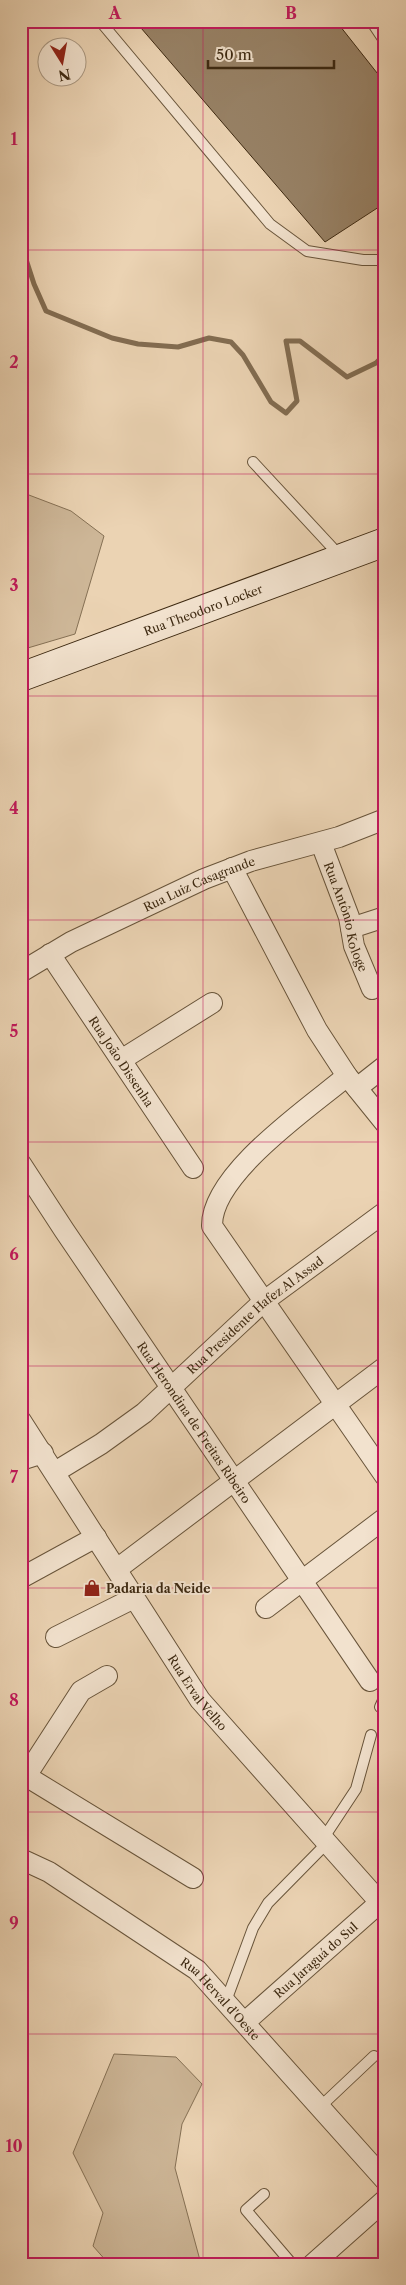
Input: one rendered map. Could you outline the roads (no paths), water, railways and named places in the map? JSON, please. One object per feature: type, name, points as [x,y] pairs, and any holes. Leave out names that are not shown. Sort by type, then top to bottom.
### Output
[{"type":"main road","name":"Rua Theodoro Locker","points":[[21,677],[385,542]]},
{"type":"street","name":"Rua Luiz Casagrande","points":[[21,972],[50,954],[174,892],[232,868],[321,843],[385,819]]},
{"type":"street","name":"Rua Antônio Kologe","points":[[321,843],[351,928],[354,946],[372,989]]},
{"type":"street","points":[[232,868],[317,1030],[352,1082],[385,1123]]},
{"type":"street","points":[[351,928],[385,917]]},
{"type":"street","name":"Rua João Dissenha","points":[[50,954],[193,1168]]},
{"type":"street","points":[[121,1060],[212,1003]]},
{"type":"street","points":[[385,1066],[352,1082],[258,1149],[231,1178],[212,1220],[212,1226],[263,1302],[385,1476]]},
{"type":"street","name":"Rua Herondina de Freitas Ribeiro","points":[[21,1164],[370,1681]]},
{"type":"street","name":"Rua Presidente Hafez Al Assad","points":[[55,1472],[122,1430],[172,1389],[263,1302],[385,1212]]},
{"type":"street","points":[[116,1569],[385,1367]]},
{"type":"street","name":"Rua Erval Velho","points":[[21,1421],[200,1700],[325,1841],[383,1903]]},
{"type":"street","points":[[21,1460],[43,1453]]},
{"type":"street","points":[[266,1608],[385,1518]]},
{"type":"street","points":[[21,1578],[96,1537]]},
{"type":"street","points":[[56,1636],[134,1598]]},
{"type":"street","points":[[107,1676],[81,1690],[24,1775],[193,1878]]},
{"type":"street","name":"Rua Herval d'Oeste","points":[[21,1859],[49,1872],[186,1962],[206,1978],[385,2180]]},
{"type":"street","name":"Rua Jaraguá do Sul","points":[[245,2022],[383,1903]]},
{"type":"street","points":[[313,2264],[385,2200]]},
{"type":"lane","points":[[100,21],[270,224],[307,251],[363,260],[385,260]]},
{"type":"lane","points":[[371,21],[385,42]]},
{"type":"lane","points":[[254,462],[342,558]]},
{"type":"lane","points":[[380,1707],[385,1696]]},
{"type":"lane","points":[[226,2001],[253,1928],[268,1903],[325,1841],[356,1789],[371,1735]]},
{"type":"lane","points":[[320,2107],[374,2056]]},
{"type":"lane","points":[[264,2194],[246,2210],[292,2264]]},
{"type":"waterway","points":[[21,244],[34,284],[46,311],[112,338],[138,344],[178,347],[209,338],[231,342],[243,355],[271,402],[286,413],[297,401],[286,341],[300,341],[347,377],[376,363],[385,354]]},
{"type":"place","name":"Padaria da Neide","points":[[92,1588]]}]
